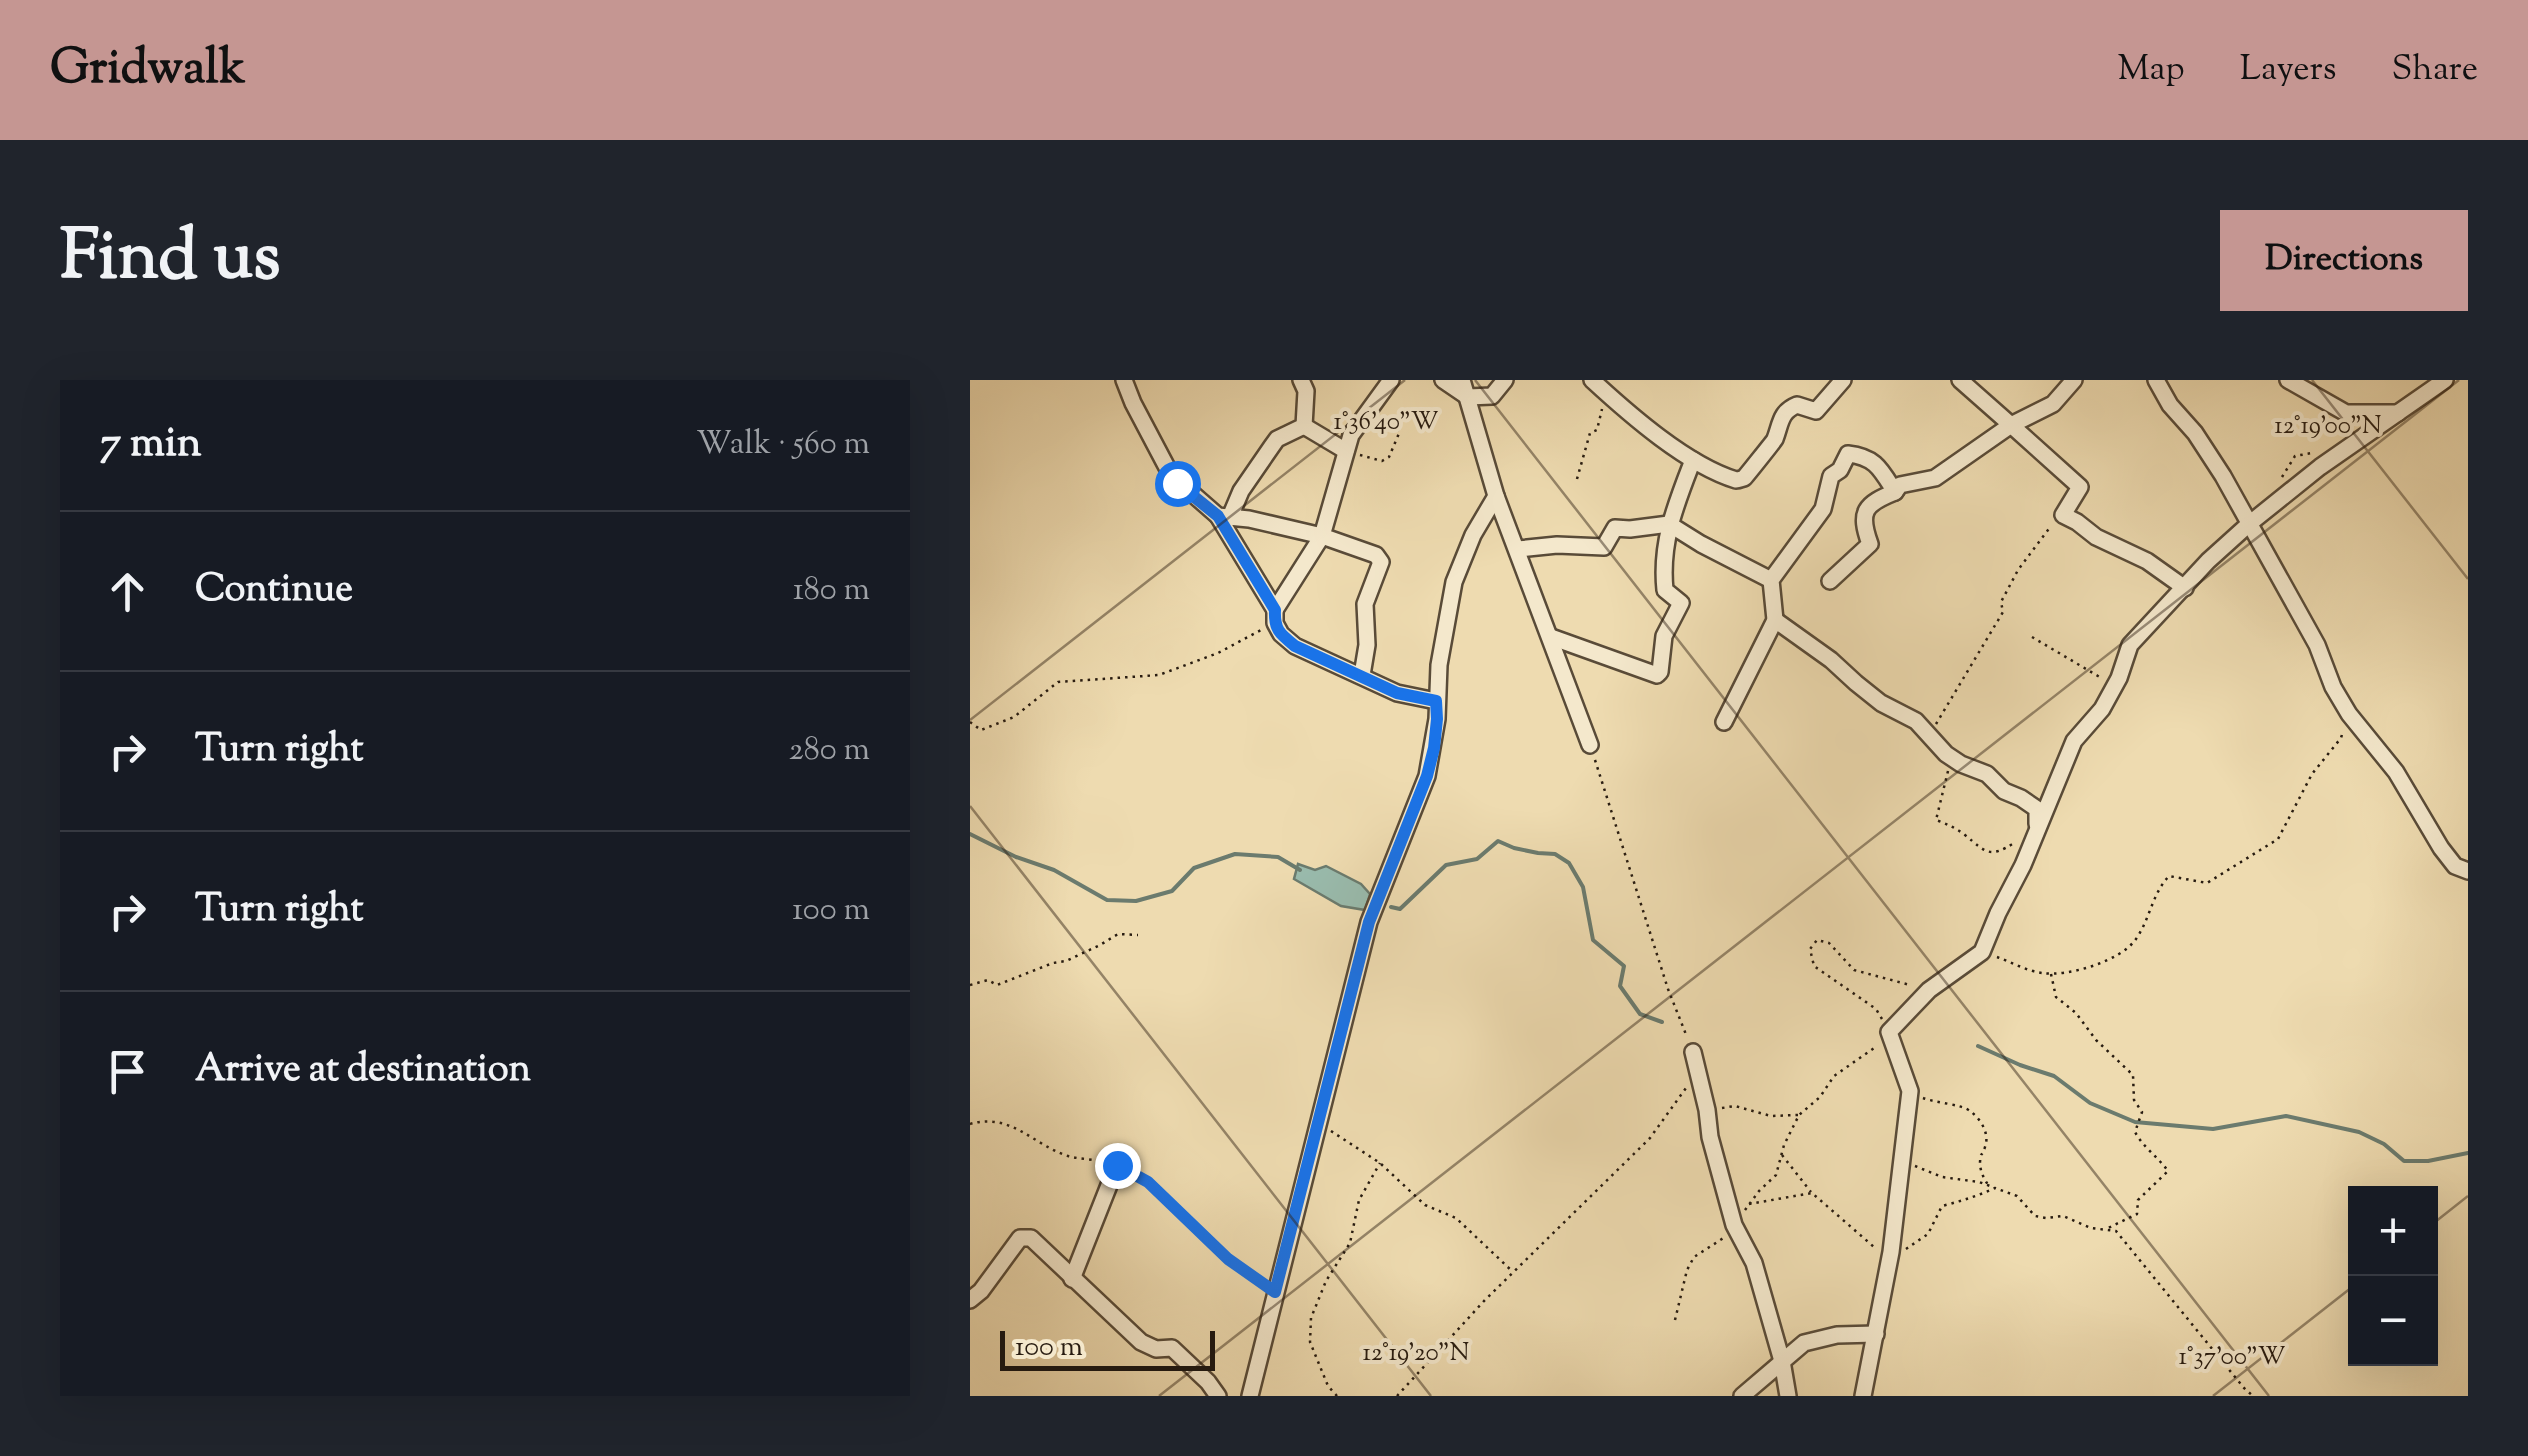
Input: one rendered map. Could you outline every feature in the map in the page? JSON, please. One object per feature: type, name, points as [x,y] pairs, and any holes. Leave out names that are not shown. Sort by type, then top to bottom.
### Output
[{"type":"street","points":[[1124,380],[1171,475],[1224,516],[1275,616],[1280,634],[1295,646],[1397,693],[1436,701]]},
{"type":"street","points":[[1301,380],[1306,391],[1304,426]]},
{"type":"street","points":[[1275,616],[1322,536],[1350,435],[1390,380]]},
{"type":"street","points":[[1443,380],[1468,398],[1492,396],[1506,380]]},
{"type":"street","points":[[1462,380],[1496,496],[1590,745]]},
{"type":"street","points":[[1592,380],[1624,410],[1693,460],[1730,479],[1741,480],[1774,443],[1778,422],[1787,410],[1793,405],[1816,411],[1843,380]]},
{"type":"street","points":[[1960,380],[2080,487],[2063,516],[2147,561],[2185,588]]},
{"type":"street","points":[[1830,581],[1870,544],[1863,523],[1865,511],[1876,500],[1895,492],[1900,484],[1934,478],[2012,424],[2053,404],[2074,380]]},
{"type":"street","points":[[2288,380],[2346,412],[2398,414]]},
{"type":"street","points":[[1863,1396],[1891,1252],[1910,1091],[1888,1032],[1929,990],[1982,952],[2023,866],[2074,741],[2102,709],[2119,678],[2130,645],[2208,561],[2250,524],[2320,467],[2445,380]]},
{"type":"street","points":[[2160,381],[2170,405],[2207,450],[2250,524],[2349,714],[2396,772],[2441,848],[2455,866],[2468,871]]},
{"type":"street","points":[[1224,516],[1277,440],[1304,426]]},
{"type":"street","points":[[1304,426],[1346,451]]},
{"type":"street","points":[[1724,722],[1776,620],[1771,580],[1824,509],[1831,476],[1840,470],[1848,454],[1866,456],[1882,470],[1895,492]]},
{"type":"street","points":[[1551,637],[1658,674],[1664,636],[1681,602],[1664,590],[1669,524],[1693,460]]},
{"type":"street","points":[[1250,1396],[1369,922],[1427,776],[1436,734],[1439,665],[1454,582],[1473,536],[1496,496]]},
{"type":"street","points":[[1224,516],[1322,536],[1376,555],[1381,562],[1365,604],[1367,645],[1362,675]]},
{"type":"street","points":[[1518,550],[1557,545],[1604,547],[1614,528],[1669,524],[1771,580]]},
{"type":"street","points":[[1776,620],[1832,660],[1881,703],[1916,721],[1946,754],[1987,774],[2004,791],[2021,798],[2036,810],[2038,828]]},
{"type":"street","points":[[1693,1052],[1708,1110],[1710,1137],[1734,1225],[1754,1263],[1788,1396]]},
{"type":"street","points":[[1072,1279],[1117,1165]]},
{"type":"street","points":[[970,1300],[1020,1238],[1026,1236],[1141,1342],[1156,1349],[1172,1348],[1182,1355],[1218,1396]]},
{"type":"street","points":[[1742,1396],[1804,1343],[1876,1334]]},
{"type":"path","points":[[1577,480],[1590,432],[1597,430],[1607,394]]},
{"type":"path","points":[[1346,451],[1382,461],[1389,457],[1400,431],[1370,407]]},
{"type":"path","points":[[1929,733],[2003,612],[2001,602],[2018,570],[2063,516]]},
{"type":"path","points":[[970,722],[981,730],[1014,718],[1058,682],[1159,674],[1218,652],[1275,616]]},
{"type":"path","points":[[2032,637],[2107,682],[2119,678]]},
{"type":"path","points":[[1982,952],[2042,974],[2090,967],[2125,951],[2136,940],[2159,887],[2169,876],[2208,883],[2278,839],[2312,774],[2341,738],[2349,714]]},
{"type":"path","points":[[1590,745],[1668,989],[1693,1052]]},
{"type":"path","points":[[1946,754],[1948,771],[1936,820],[1954,826],[1988,853],[1999,853],[2038,828]]},
{"type":"path","points":[[970,985],[988,980],[997,986],[1053,962],[1066,961],[1118,934],[1138,935]]},
{"type":"path","points":[[1675,1320],[1687,1270],[1694,1258],[1727,1235],[1776,1175],[1800,1115],[1820,1097],[1834,1076],[1875,1048],[1888,1032],[1876,1009],[1814,966],[1810,949],[1818,940],[1829,943],[1854,970],[1929,990]]},
{"type":"path","points":[[2051,972],[2056,997],[2133,1075],[2134,1100],[2142,1112],[2135,1132],[2168,1171],[2138,1200],[2137,1214],[2104,1230]]},
{"type":"path","points":[[1397,1396],[1484,1301],[1650,1138],[1698,1070]]},
{"type":"path","points":[[1910,1091],[1940,1104],[1969,1109],[1981,1123],[1986,1145],[1980,1157],[1981,1173],[1988,1186]]},
{"type":"path","points":[[1708,1110],[1735,1106],[1771,1116],[1800,1115]]},
{"type":"path","points":[[1317,1122],[1380,1162],[1425,1206],[1442,1210],[1470,1229],[1513,1272]]},
{"type":"path","points":[[970,1124],[1014,1125],[1067,1156],[1117,1165],[1148,1182],[1228,1259],[1275,1292]]},
{"type":"path","points":[[1782,1155],[1812,1193],[1871,1245],[1891,1252],[1910,1248],[1928,1234],[1942,1206],[1979,1197],[1994,1188]]},
{"type":"path","points":[[1336,1396],[1310,1342],[1311,1318],[1326,1281],[1350,1243],[1359,1200],[1380,1162]]},
{"type":"path","points":[[1902,1164],[2017,1196],[2035,1216],[2063,1216],[2091,1228],[2116,1231],[2253,1396]]},
{"type":"path","points":[[1750,1204],[1812,1193]]},
{"type":"path","points":[[2235,1396],[2244,1388]]},
{"type":"path","points":[[2242,1396],[2244,1388]]},
{"type":"shaded area","points":[[1298,864],[1315,870],[1326,866],[1361,884],[1370,894],[1365,910],[1341,906],[1294,879]]},
{"type":"waterway","points":[[970,834],[1016,857],[1054,870],[1107,900],[1136,901],[1172,891],[1194,868],[1235,854],[1278,857],[1300,870]]},
{"type":"waterway","points":[[1391,907],[1400,909],[1446,865],[1477,859],[1498,841],[1514,848],[1555,854],[1569,863],[1583,887],[1593,940],[1624,966],[1620,986],[1640,1014],[1662,1022]]},
{"type":"waterway","points":[[1978,1046],[2054,1076],[2090,1103],[2135,1122],[2213,1129],[2286,1116],[2359,1132],[2384,1144],[2404,1161],[2468,1153]]},
{"type":"route","points":[[1117,1165],[1148,1182],[1228,1259],[1275,1292],[1369,922],[1427,776],[1437,719],[1436,701],[1397,693],[1295,646],[1280,634],[1275,610],[1218,516],[1177,483]]}]
